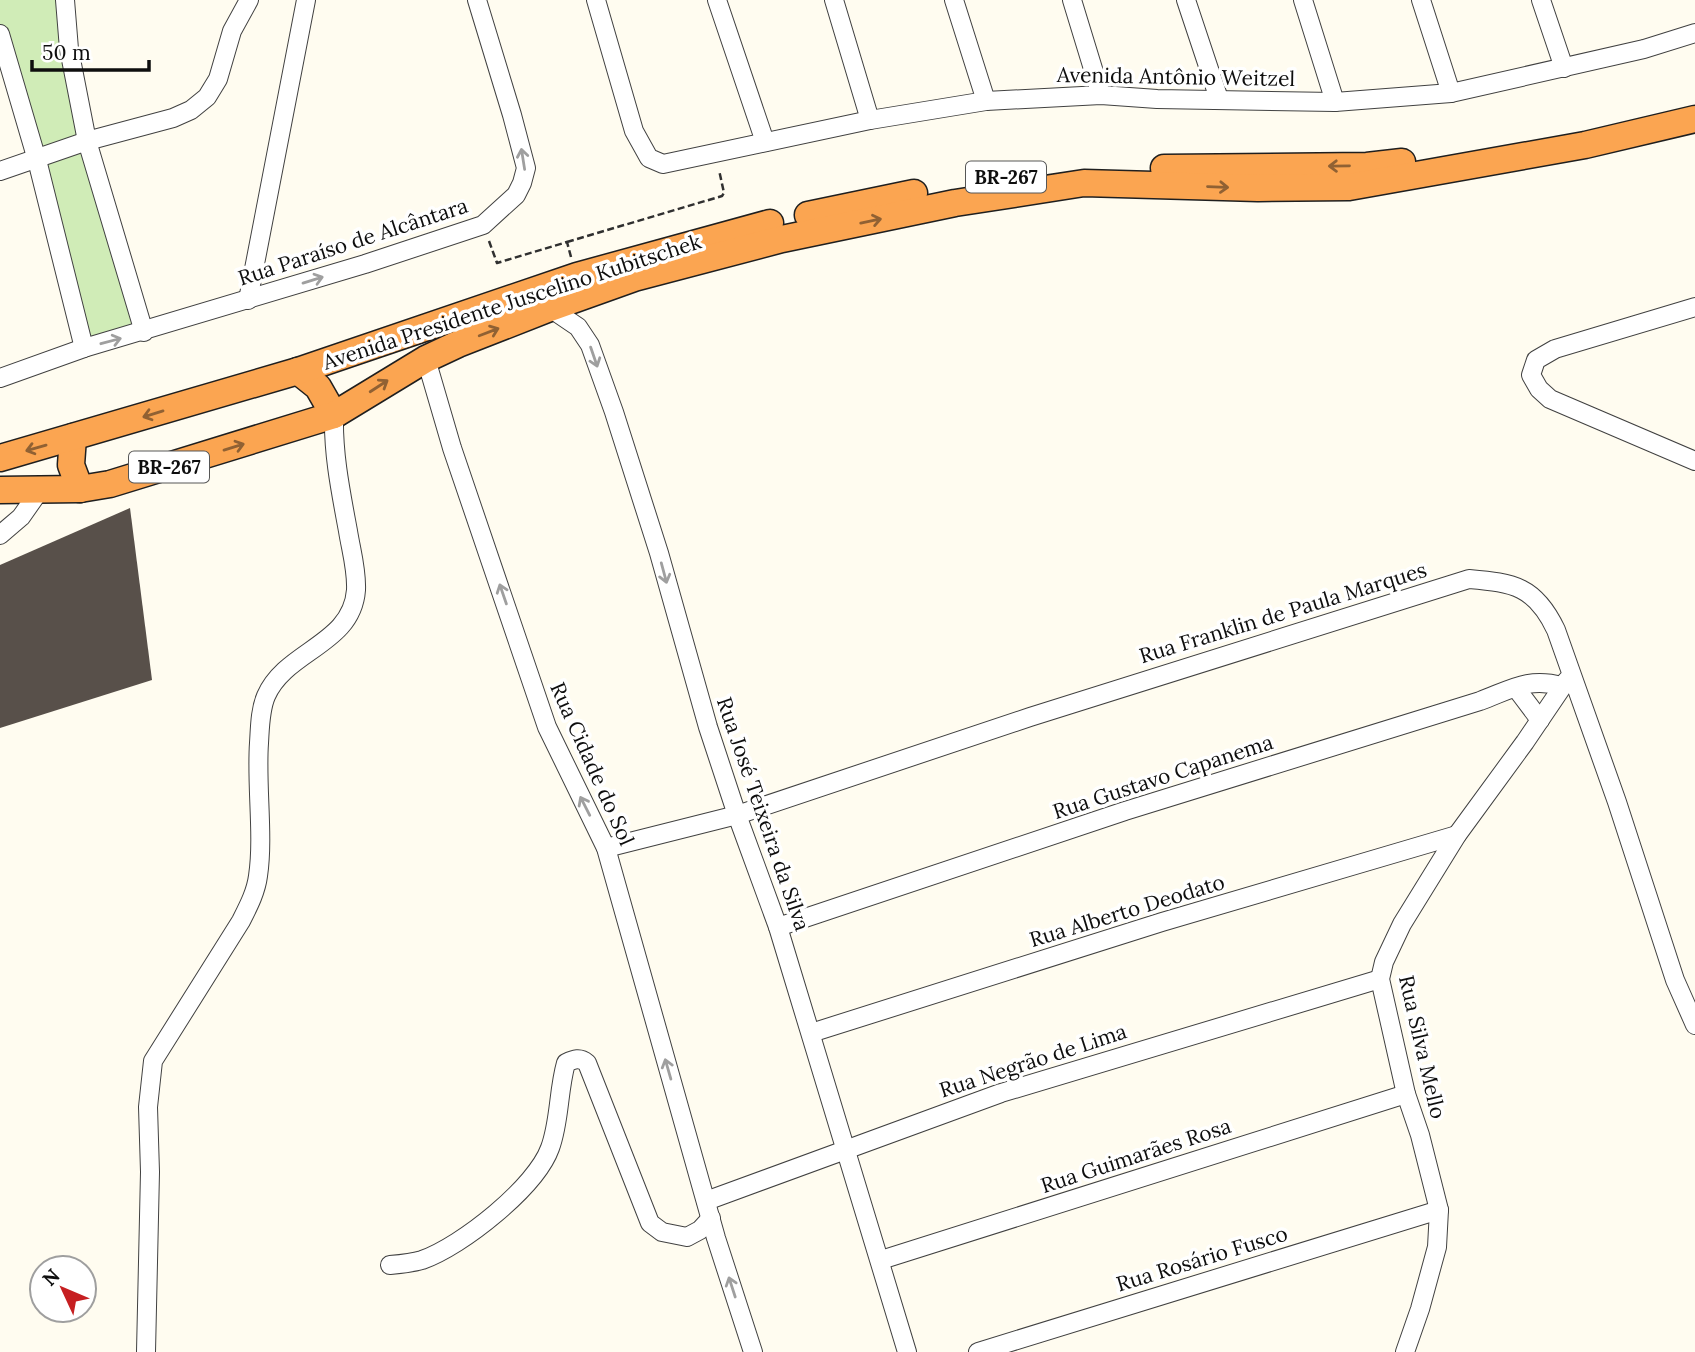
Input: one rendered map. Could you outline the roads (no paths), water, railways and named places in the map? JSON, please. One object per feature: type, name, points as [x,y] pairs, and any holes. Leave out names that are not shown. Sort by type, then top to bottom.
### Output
[{"type":"highway","name":"Avenida Presidente Juscelino Kubitschek","points":[[0,458],[298,372],[577,276],[760,226],[915,193],[1077,168],[1367,166],[1456,157],[1695,103]]},
{"type":"highway","name":"Avenida Presidente Juscelino Kubitschek","points":[[0,490],[80,489],[136,477],[334,415],[426,359],[458,344],[634,278],[729,252],[996,195],[1084,184],[1349,187],[1585,145],[1695,119]]},
{"type":"highway","points":[[335,359],[390,354],[426,359]]},
{"type":"highway","points":[[298,372],[318,387],[334,415]]},
{"type":"highway","points":[[73,437],[71,465],[80,489]]},
{"type":"street","points":[[65,0],[69,49],[87,141],[144,332]]},
{"type":"street","points":[[0,171],[87,141],[173,118],[191,110],[207,97],[224,62],[232,31],[249,0]]},
{"type":"street","points":[[248,300],[306,0]]},
{"type":"street","name":"Rua Paraíso de Alcântara","points":[[0,378],[84,348],[248,300],[483,225],[516,195],[526,169],[477,0]]},
{"type":"street","name":"Avenida Antônio Weitzel","points":[[596,0],[634,131],[649,158],[656,163],[670,163],[870,120],[986,101],[1101,95],[1157,99],[1335,102],[1451,93],[1644,49],[1695,33]]},
{"type":"street","points":[[717,0],[765,142]]},
{"type":"street","points":[[834,0],[870,120]]},
{"type":"street","points":[[954,0],[986,101]]},
{"type":"street","points":[[1072,0],[1101,95]]},
{"type":"street","points":[[1186,0],[1219,99]]},
{"type":"street","points":[[1303,0],[1335,102]]},
{"type":"street","points":[[1422,0],[1451,93]]},
{"type":"street","points":[[1541,0],[1564,68]]},
{"type":"street","points":[[0,34],[37,160],[84,348]]},
{"type":"street","points":[[1695,306],[1555,349],[1536,360],[1531,376],[1539,389],[1550,399],[1695,461]]},
{"type":"street","name":"Rua José Teixeira da Silva","points":[[550,309],[578,327],[590,345],[637,481],[708,727],[778,927],[907,1352]]},
{"type":"street","name":"Rua Cidade do Sol","points":[[426,359],[452,448],[547,727],[606,848],[708,1210],[753,1352]]},
{"type":"street","points":[[146,1352],[150,1172],[148,1107],[153,1061],[251,901],[258,877],[258,758],[260,719],[267,694],[290,664],[339,631],[353,606],[356,589],[354,568],[337,470],[334,415]]},
{"type":"street","points":[[0,535],[21,517],[40,490]]},
{"type":"street","name":"Rua Franklin de Paula Marques","points":[[606,848],[737,815],[1030,717],[1468,579],[1505,582],[1528,592],[1547,611],[1556,630],[1567,680],[1613,790],[1671,969],[1695,1025]]},
{"type":"street","name":"Rua Gustavo Capanema","points":[[778,927],[1125,811],[1516,688],[1537,682],[1567,680]]},
{"type":"street","name":"Rua Silva Mello","points":[[1405,1352],[1437,1247],[1439,1210],[1420,1135],[1406,1094],[1380,979],[1384,962],[1402,924],[1457,835],[1567,680]]},
{"type":"street","points":[[1516,688],[1540,720]]},
{"type":"street","name":"Rua Alberto Deodato","points":[[811,1033],[1162,922],[1457,835]]},
{"type":"street","name":"Rua Negrão de Lima","points":[[390,1265],[421,1260],[446,1249],[498,1211],[530,1181],[544,1164],[553,1141],[561,1079],[566,1063],[573,1059],[582,1059],[587,1063],[650,1223],[662,1232],[687,1237],[700,1230],[708,1210],[845,1148],[1000,1093],[1380,979]]},
{"type":"street","name":"Rua Guimarães Rosa","points":[[881,1260],[1406,1094]]},
{"type":"street","name":"Rua Rosário Fusco","points":[[978,1352],[1439,1210]]}]
